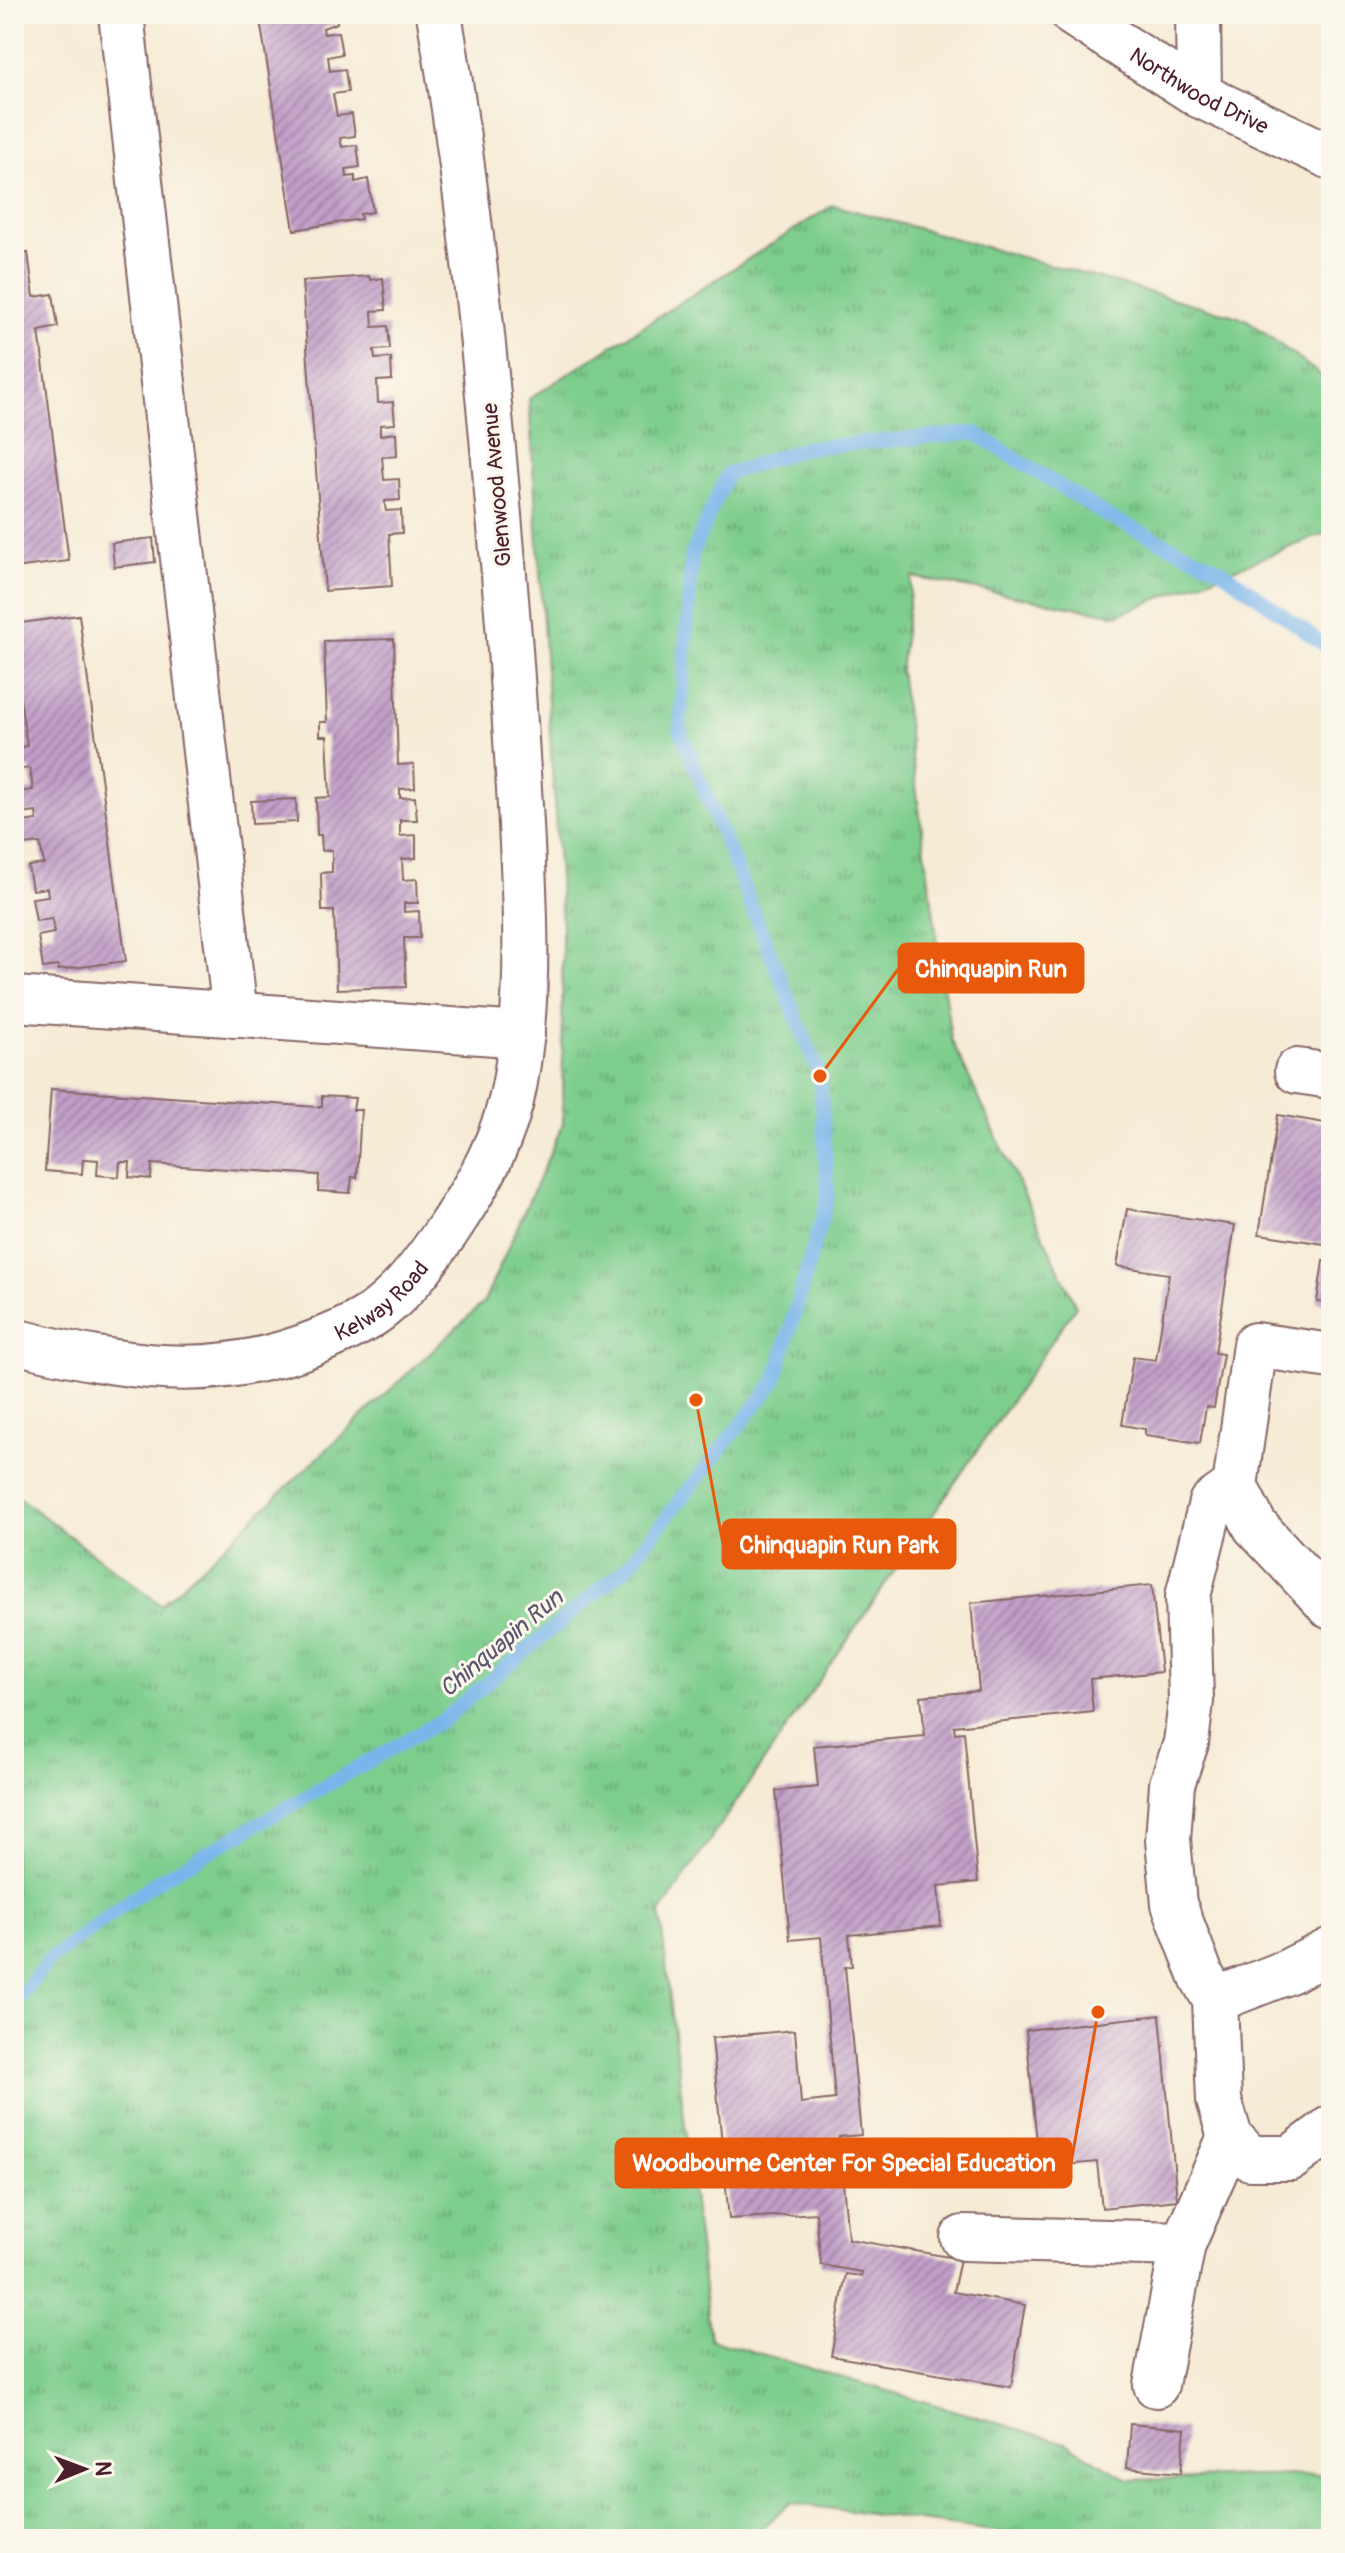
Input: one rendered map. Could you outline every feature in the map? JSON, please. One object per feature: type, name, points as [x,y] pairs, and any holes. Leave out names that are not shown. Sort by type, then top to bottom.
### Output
[{"type":"street","points":[[121,14],[235,1015]]},
{"type":"street","name":"Glenwood Avenue","points":[[439,14],[465,166],[490,410],[510,652],[526,958]]},
{"type":"street","name":"Northwood Drive","points":[[1073,14],[1199,95],[1331,157]]},
{"type":"street","points":[[1198,14],[1199,95]]},
{"type":"street","name":"Kelway Road","points":[[14,1341],[155,1369],[232,1368],[288,1354],[344,1331],[380,1309],[425,1262],[472,1193],[495,1149],[514,1087],[522,1035],[526,958]]},
{"type":"street","points":[[14,999],[522,1035]]},
{"type":"street","points":[[1331,1356],[1255,1345],[1235,1486],[1255,1526],[1331,1607]]},
{"type":"street","points":[[1235,1486],[1211,1503],[1188,1596],[1191,1701],[1186,1743],[1172,1784],[1168,1840],[1174,1904],[1201,1975],[1215,2000],[1219,2100],[1230,2137],[1250,2158],[1291,2158],[1331,2128]]},
{"type":"street","points":[[1215,2000],[1262,1983],[1331,1950]]},
{"type":"street","points":[[1156,2385],[1183,2244],[1230,2137]]},
{"type":"street","points":[[963,2238],[1183,2244]]},
{"type":"green space","points":[[833,205],[1246,319],[1331,383],[1331,531],[1117,615],[912,577],[900,671],[951,1039],[1076,1306],[660,1913],[710,2339],[1066,2443],[1129,2480],[1331,2474],[1331,2539],[1051,2539],[790,2503],[751,2539],[14,2539],[14,1494],[161,1605],[484,1302],[563,1124],[562,927],[529,399]]},
{"type":"building","points":[[259,14],[336,14],[337,23],[323,28],[324,34],[338,32],[342,54],[328,57],[330,71],[345,69],[348,92],[333,94],[337,116],[352,114],[355,136],[340,138],[342,147],[357,145],[360,167],[346,169],[347,177],[355,176],[355,182],[368,179],[373,212],[360,214],[361,219],[294,230]]},
{"type":"building","points":[[1324,14],[1331,14],[1331,44],[1326,44]]},
{"type":"building","points":[[28,253],[34,297],[53,294],[58,327],[39,331],[69,561],[14,568],[14,255]]},
{"type":"building","points":[[369,276],[370,280],[383,278],[386,310],[372,311],[373,327],[388,326],[390,349],[374,350],[375,359],[391,358],[392,380],[377,381],[378,403],[393,402],[395,424],[380,425],[380,435],[396,433],[397,456],[382,457],[384,480],[399,479],[400,500],[385,501],[385,506],[386,511],[401,510],[402,533],[389,534],[392,586],[325,591],[302,281]]},
{"type":"building","points":[[153,538],[155,562],[114,567],[112,543]]},
{"type":"building","points":[[79,615],[126,961],[58,970],[58,966],[43,968],[38,936],[54,933],[52,919],[36,921],[32,898],[48,896],[47,888],[32,890],[28,866],[44,864],[40,843],[25,845],[22,822],[37,820],[36,812],[21,814],[17,792],[33,790],[30,768],[14,770],[14,748],[27,746],[20,699],[14,699],[14,677],[17,677],[14,624]]},
{"type":"building","points":[[394,639],[398,765],[414,764],[415,788],[400,789],[400,798],[415,797],[417,820],[400,820],[400,836],[416,835],[416,858],[402,859],[403,880],[417,879],[418,903],[404,903],[404,912],[419,911],[420,938],[404,938],[406,987],[337,989],[334,911],[322,911],[321,873],[332,872],[332,850],[322,851],[321,835],[317,835],[316,798],[330,797],[327,736],[320,736],[320,722],[327,722],[324,641]]},
{"type":"building","points":[[296,799],[297,822],[252,824],[251,801]]},
{"type":"building","points":[[51,1089],[318,1107],[322,1107],[322,1096],[355,1098],[353,1110],[361,1110],[357,1178],[352,1177],[350,1193],[318,1191],[319,1175],[152,1164],[151,1179],[129,1177],[130,1162],[120,1162],[119,1177],[97,1175],[98,1160],[86,1159],[83,1159],[82,1174],[45,1171]]},
{"type":"building","points":[[1278,1115],[1331,1124],[1331,1245],[1259,1234]]},
{"type":"building","points":[[1127,1209],[1235,1225],[1215,1353],[1223,1354],[1214,1408],[1206,1407],[1200,1443],[1145,1435],[1145,1429],[1122,1425],[1133,1357],[1156,1360],[1169,1274],[1117,1266]]},
{"type":"building","points":[[1323,1261],[1331,1262],[1331,1304],[1317,1302]]},
{"type":"building","points":[[1152,1585],[1161,1672],[1090,1679],[1093,1712],[954,1726],[955,1733],[964,1732],[978,1882],[938,1886],[941,1926],[849,1935],[852,1966],[845,1967],[861,2135],[839,2137],[848,2239],[960,2259],[953,2292],[1025,2305],[1011,2387],[831,2356],[846,2274],[861,2276],[862,2272],[821,2265],[816,2213],[729,2219],[712,2038],[795,2030],[801,2103],[835,2099],[821,1937],[790,1940],[776,1791],[818,1787],[814,1746],[925,1736],[921,1696],[979,1691],[971,1603]]},
{"type":"building","points":[[1160,2015],[1177,2200],[1102,2208],[1097,2162],[1054,2166],[1038,2153],[1026,2030]]},
{"type":"building","points":[[1130,2424],[1185,2429],[1181,2473],[1127,2468]]},
{"type":"waterway","name":"Chinquapin Run","points":[[14,2004],[50,1959],[157,1881],[444,1719],[627,1567],[775,1381],[828,1197],[820,1076],[680,730],[692,554],[727,474],[805,448],[975,433],[1107,516],[1220,569],[1331,650]]},
{"type":"place","name":"Chinquapin Run","points":[[820,1076]]},
{"type":"place","name":"Chinquapin Run Park","points":[[696,1400]]},
{"type":"place","name":"Woodbourne Center For Special Education","points":[[1098,2012]]}]
